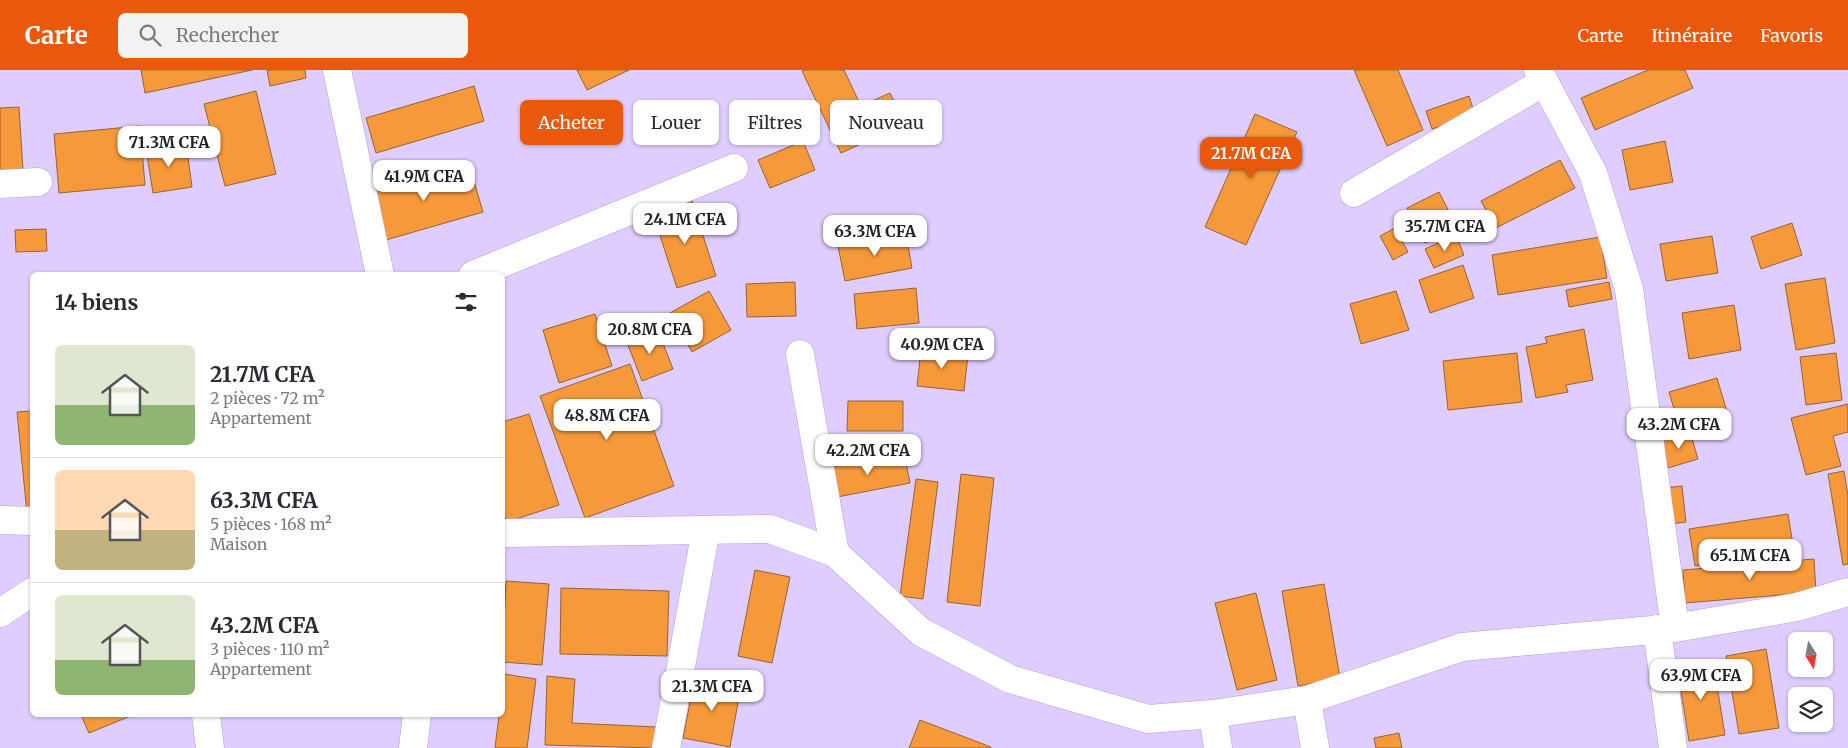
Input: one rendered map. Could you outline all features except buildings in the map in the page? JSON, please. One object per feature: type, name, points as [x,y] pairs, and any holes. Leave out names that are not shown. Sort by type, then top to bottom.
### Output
[{"type":"street","points":[[337,70],[379,272]]},
{"type":"street","points":[[1354,193],[1541,76],[1593,173],[1629,289],[1666,628],[1673,748]]},
{"type":"street","points":[[480,272],[734,168]]},
{"type":"street","points":[[0,184],[38,182]]},
{"type":"street","points":[[800,354],[835,553]]},
{"type":"street","points":[[0,520],[30,521]]},
{"type":"street","points":[[505,533],[770,528],[835,553],[921,632],[1010,679],[1148,719],[1213,714],[1306,700],[1462,647],[1666,628],[1796,607],[1848,592]]},
{"type":"street","points":[[666,748],[706,530]]},
{"type":"street","points":[[0,613],[30,593]]},
{"type":"street","points":[[1306,700],[1315,748]]},
{"type":"street","points":[[1213,714],[1218,748]]},
{"type":"street","points":[[206,717],[210,748]]},
{"type":"street","points":[[413,748],[416,717]]}]
